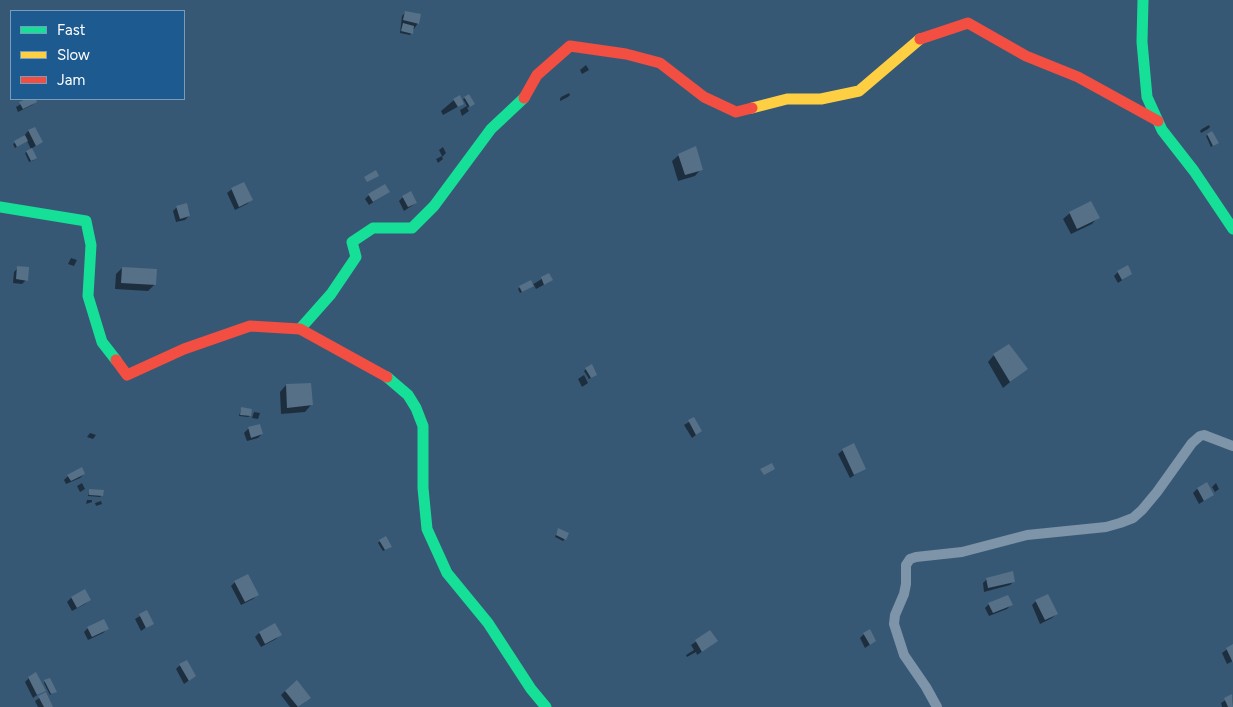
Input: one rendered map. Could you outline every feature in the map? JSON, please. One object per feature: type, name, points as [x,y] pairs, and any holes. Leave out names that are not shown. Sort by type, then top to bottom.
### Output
[{"type":"street","points":[[1143,0],[1142,42],[1147,97],[1162,130],[1194,171],[1233,229]]},
{"type":"street","points":[[300,329],[332,294],[356,257],[352,242],[373,228],[412,228],[434,206],[455,176],[492,130],[523,100],[537,75],[570,46],[626,54],[660,62],[704,97],[736,112],[787,99],[821,99],[859,91],[920,39],[968,23],[1026,56],[1078,77],[1158,121]]},
{"type":"street","points":[[0,207],[86,221],[91,246],[88,296],[102,342],[127,375],[184,349],[250,326],[300,329],[390,379],[408,395],[416,408],[423,426],[427,529],[447,573],[488,623],[531,689],[546,707]]},
{"type":"street","points":[[937,707],[904,654],[894,624],[895,615],[904,594],[906,565],[910,559],[916,556],[962,552],[1027,535],[1106,527],[1120,523],[1133,518],[1142,510],[1192,443],[1200,436],[1204,435],[1233,446]]},
{"type":"building","points":[[405,11],[421,14],[419,24],[403,20]]},
{"type":"building","points":[[403,23],[414,26],[413,34],[401,31]]},
{"type":"building","points":[[469,94],[475,104],[470,107],[464,97]]},
{"type":"building","points":[[460,95],[464,104],[458,107],[453,99]]},
{"type":"building","points":[[36,100],[37,102],[23,109],[19,102]]},
{"type":"building","points":[[35,127],[43,142],[36,146],[28,130]]},
{"type":"building","points":[[1212,131],[1219,143],[1213,146],[1207,134]]},
{"type":"building","points":[[25,135],[28,141],[17,147],[14,141]]},
{"type":"building","points":[[696,146],[703,170],[685,175],[678,154]]},
{"type":"building","points":[[32,148],[37,158],[31,161],[26,151]]},
{"type":"building","points":[[376,170],[379,176],[367,182],[364,177]]},
{"type":"building","points":[[244,182],[253,200],[239,207],[231,188]]},
{"type":"building","points":[[385,184],[390,192],[373,202],[368,194]]},
{"type":"building","points":[[411,191],[417,203],[408,207],[402,196]]},
{"type":"building","points":[[1091,201],[1100,218],[1077,229],[1069,212]]},
{"type":"building","points":[[187,203],[190,216],[180,219],[176,206]]},
{"type":"building","points":[[1128,265],[1132,274],[1122,280],[1117,271]]},
{"type":"building","points":[[17,266],[29,267],[28,281],[16,279]]},
{"type":"building","points":[[122,267],[157,269],[156,285],[121,283]]},
{"type":"building","points":[[549,273],[553,280],[544,285],[541,277]]},
{"type":"building","points":[[531,280],[534,286],[522,292],[519,286]]},
{"type":"building","points":[[1009,344],[1028,369],[1010,382],[993,354]]},
{"type":"building","points":[[592,364],[597,375],[591,378],[585,368]]},
{"type":"building","points":[[311,383],[313,405],[287,408],[286,384]]},
{"type":"building","points":[[241,407],[252,409],[251,416],[240,415]]},
{"type":"building","points":[[694,417],[702,431],[696,435],[688,420]]},
{"type":"building","points":[[260,424],[263,434],[251,438],[248,427]]},
{"type":"building","points":[[854,443],[866,469],[854,475],[842,449]]},
{"type":"building","points":[[772,463],[775,469],[764,475],[760,469]]},
{"type":"building","points":[[82,467],[85,474],[71,481],[67,475]]},
{"type":"building","points":[[1207,482],[1214,495],[1204,501],[1197,488]]},
{"type":"building","points":[[89,489],[104,490],[103,496],[89,495]]},
{"type":"building","points":[[558,528],[569,533],[566,540],[556,535]]},
{"type":"building","points":[[386,536],[392,547],[385,550],[379,540]]},
{"type":"building","points":[[1013,571],[1015,582],[988,588],[986,578]]},
{"type":"building","points":[[248,574],[259,595],[245,602],[234,581]]},
{"type":"building","points":[[85,589],[91,600],[77,608],[71,597]]},
{"type":"building","points":[[1048,594],[1058,614],[1045,620],[1035,600]]},
{"type":"building","points":[[1008,595],[1013,605],[993,613],[988,603]]},
{"type":"building","points":[[147,610],[154,624],[146,628],[139,614]]},
{"type":"building","points":[[104,619],[109,629],[92,637],[87,627]]},
{"type":"building","points":[[275,623],[282,635],[265,644],[259,632]]},
{"type":"building","points":[[870,629],[876,641],[870,645],[863,633]]},
{"type":"building","points":[[710,630],[718,641],[702,652],[695,640]]},
{"type":"building","points":[[1233,644],[1233,663],[1226,648]]},
{"type":"building","points":[[187,660],[196,676],[189,681],[179,664]]},
{"type":"building","points":[[36,672],[46,691],[37,695],[28,677]]},
{"type":"building","points":[[50,678],[57,692],[51,694],[44,680]]},
{"type":"building","points":[[297,680],[311,698],[298,707],[285,691]]},
{"type":"building","points":[[46,692],[53,707],[44,707],[38,696]]},
{"type":"building","points":[[1232,694],[1233,707],[1228,707],[1224,698]]},
{"type":"traffic: fast","points":[[1143,0],[1142,42],[1147,97],[1162,130],[1194,171],[1233,229]]},
{"type":"traffic: fast","points":[[300,329],[331,294],[356,257],[352,242],[373,228],[412,228],[434,206],[491,129],[524,98]]},
{"type":"traffic: fast","points":[[0,207],[86,221],[91,245],[88,296],[102,342],[116,360]]},
{"type":"traffic: fast","points":[[387,377],[408,395],[416,408],[423,426],[423,488],[427,529],[447,573],[488,623],[531,689],[546,707]]},
{"type":"traffic: slow","points":[[752,108],[787,99],[821,99],[859,91],[920,39]]},
{"type":"traffic: jam","points":[[920,39],[968,23],[1026,56],[1078,77],[1158,121]]},
{"type":"traffic: jam","points":[[524,98],[537,75],[570,46],[626,54],[660,63],[704,97],[736,112],[752,108]]},
{"type":"traffic: jam","points":[[116,360],[127,375],[184,349],[250,326],[300,329],[387,377]]}]
